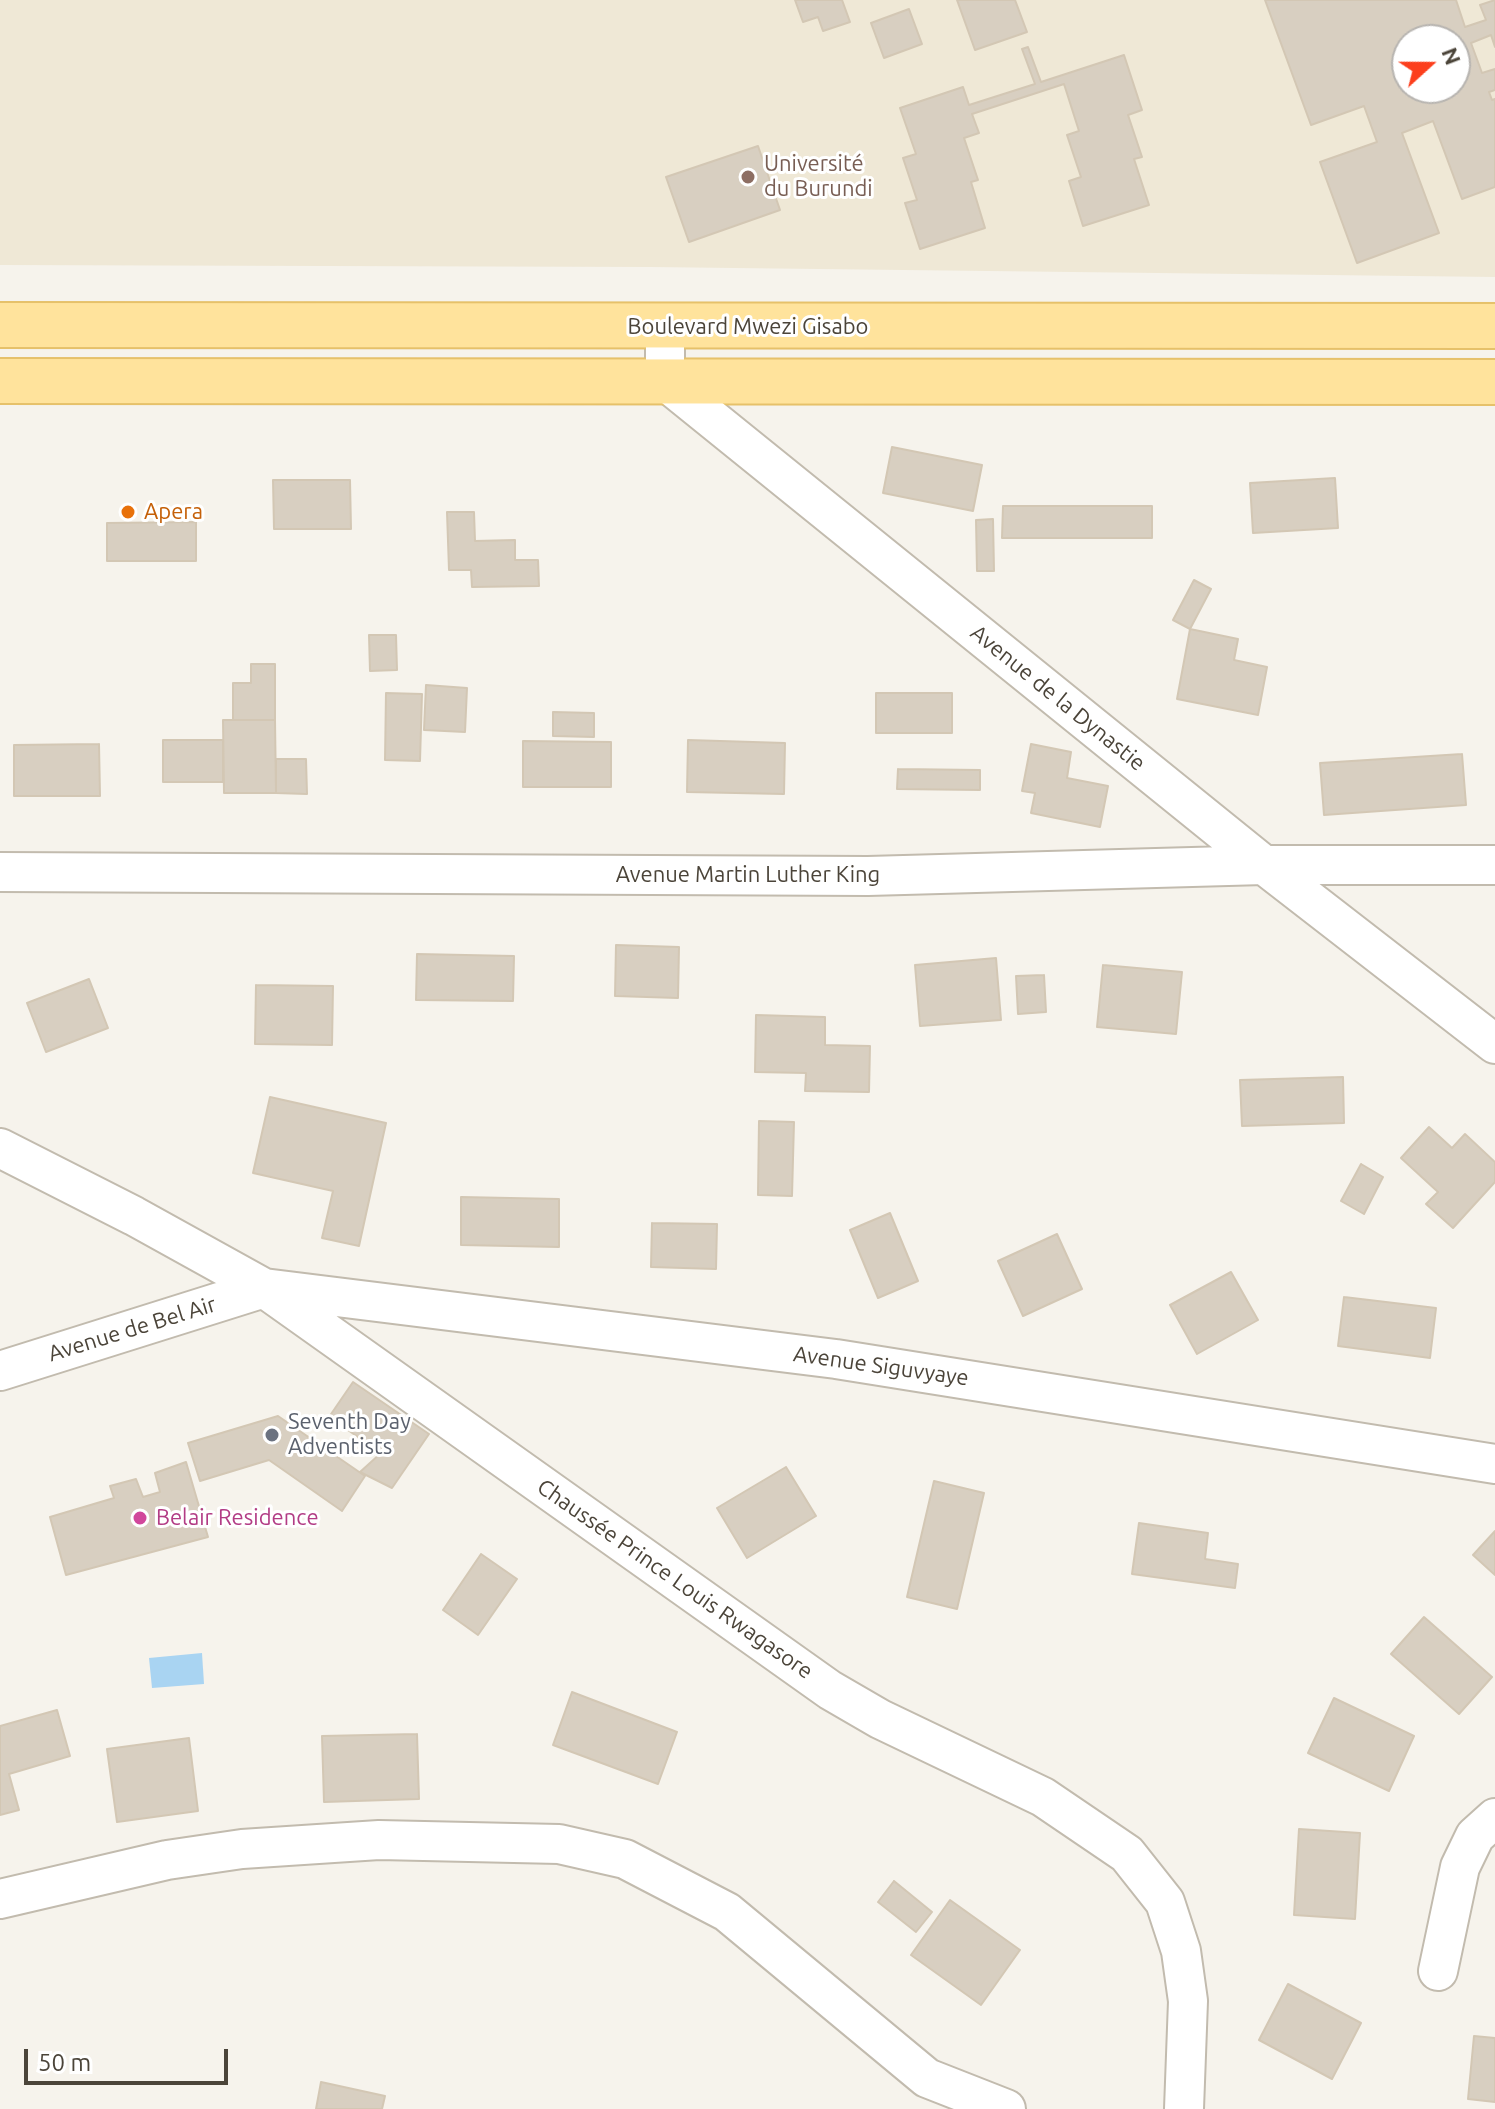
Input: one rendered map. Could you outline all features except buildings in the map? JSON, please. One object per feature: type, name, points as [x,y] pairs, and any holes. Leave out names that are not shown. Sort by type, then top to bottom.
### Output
[{"type":"main road","name":"Boulevard Mwezi Gisabo","points":[[0,325],[1495,326]]},
{"type":"main road","points":[[1423,382],[1428,326]]},
{"type":"main road","points":[[0,381],[1495,382]]},
{"type":"street","points":[[665,327],[665,381]]},
{"type":"street","name":"Avenue de la Dynastie","points":[[665,381],[1264,865],[1495,1044]]},
{"type":"street","name":"Avenue Martin Luther King","points":[[0,872],[868,876],[1264,865],[1495,865]]},
{"type":"street","name":"Chaussée Prince Louis Rwagasore","points":[[0,1148],[134,1216],[264,1288],[830,1690],[880,1719],[1043,1797],[1127,1854],[1165,1902],[1181,1951],[1188,2001],[1184,2109]]},
{"type":"street","name":"Avenue de Bel Air","points":[[0,1371],[264,1288]]},
{"type":"street","name":"Avenue Siguvyaye","points":[[264,1288],[850,1361],[1495,1464]]},
{"type":"street","points":[[1438,1971],[1460,1867],[1475,1836],[1495,1818]]},
{"type":"street","points":[[0,1899],[167,1860],[242,1849],[379,1840],[559,1844],[625,1859],[727,1912],[927,2078],[1006,2109]]},
{"type":"shaded area","name":"Université du Burundi","points":[[0,0],[1495,0],[1495,277],[650,267],[0,265]]},
{"type":"water","points":[[202,1653],[204,1684],[152,1688],[149,1658]]},
{"type":"place","name":"Université du Burundi","points":[[748,177]]},
{"type":"place","name":"Apera","points":[[128,512]]},
{"type":"place","name":"Seventh Day Adventists","points":[[272,1435]]},
{"type":"place","name":"Belair Residence","points":[[140,1518]]}]
